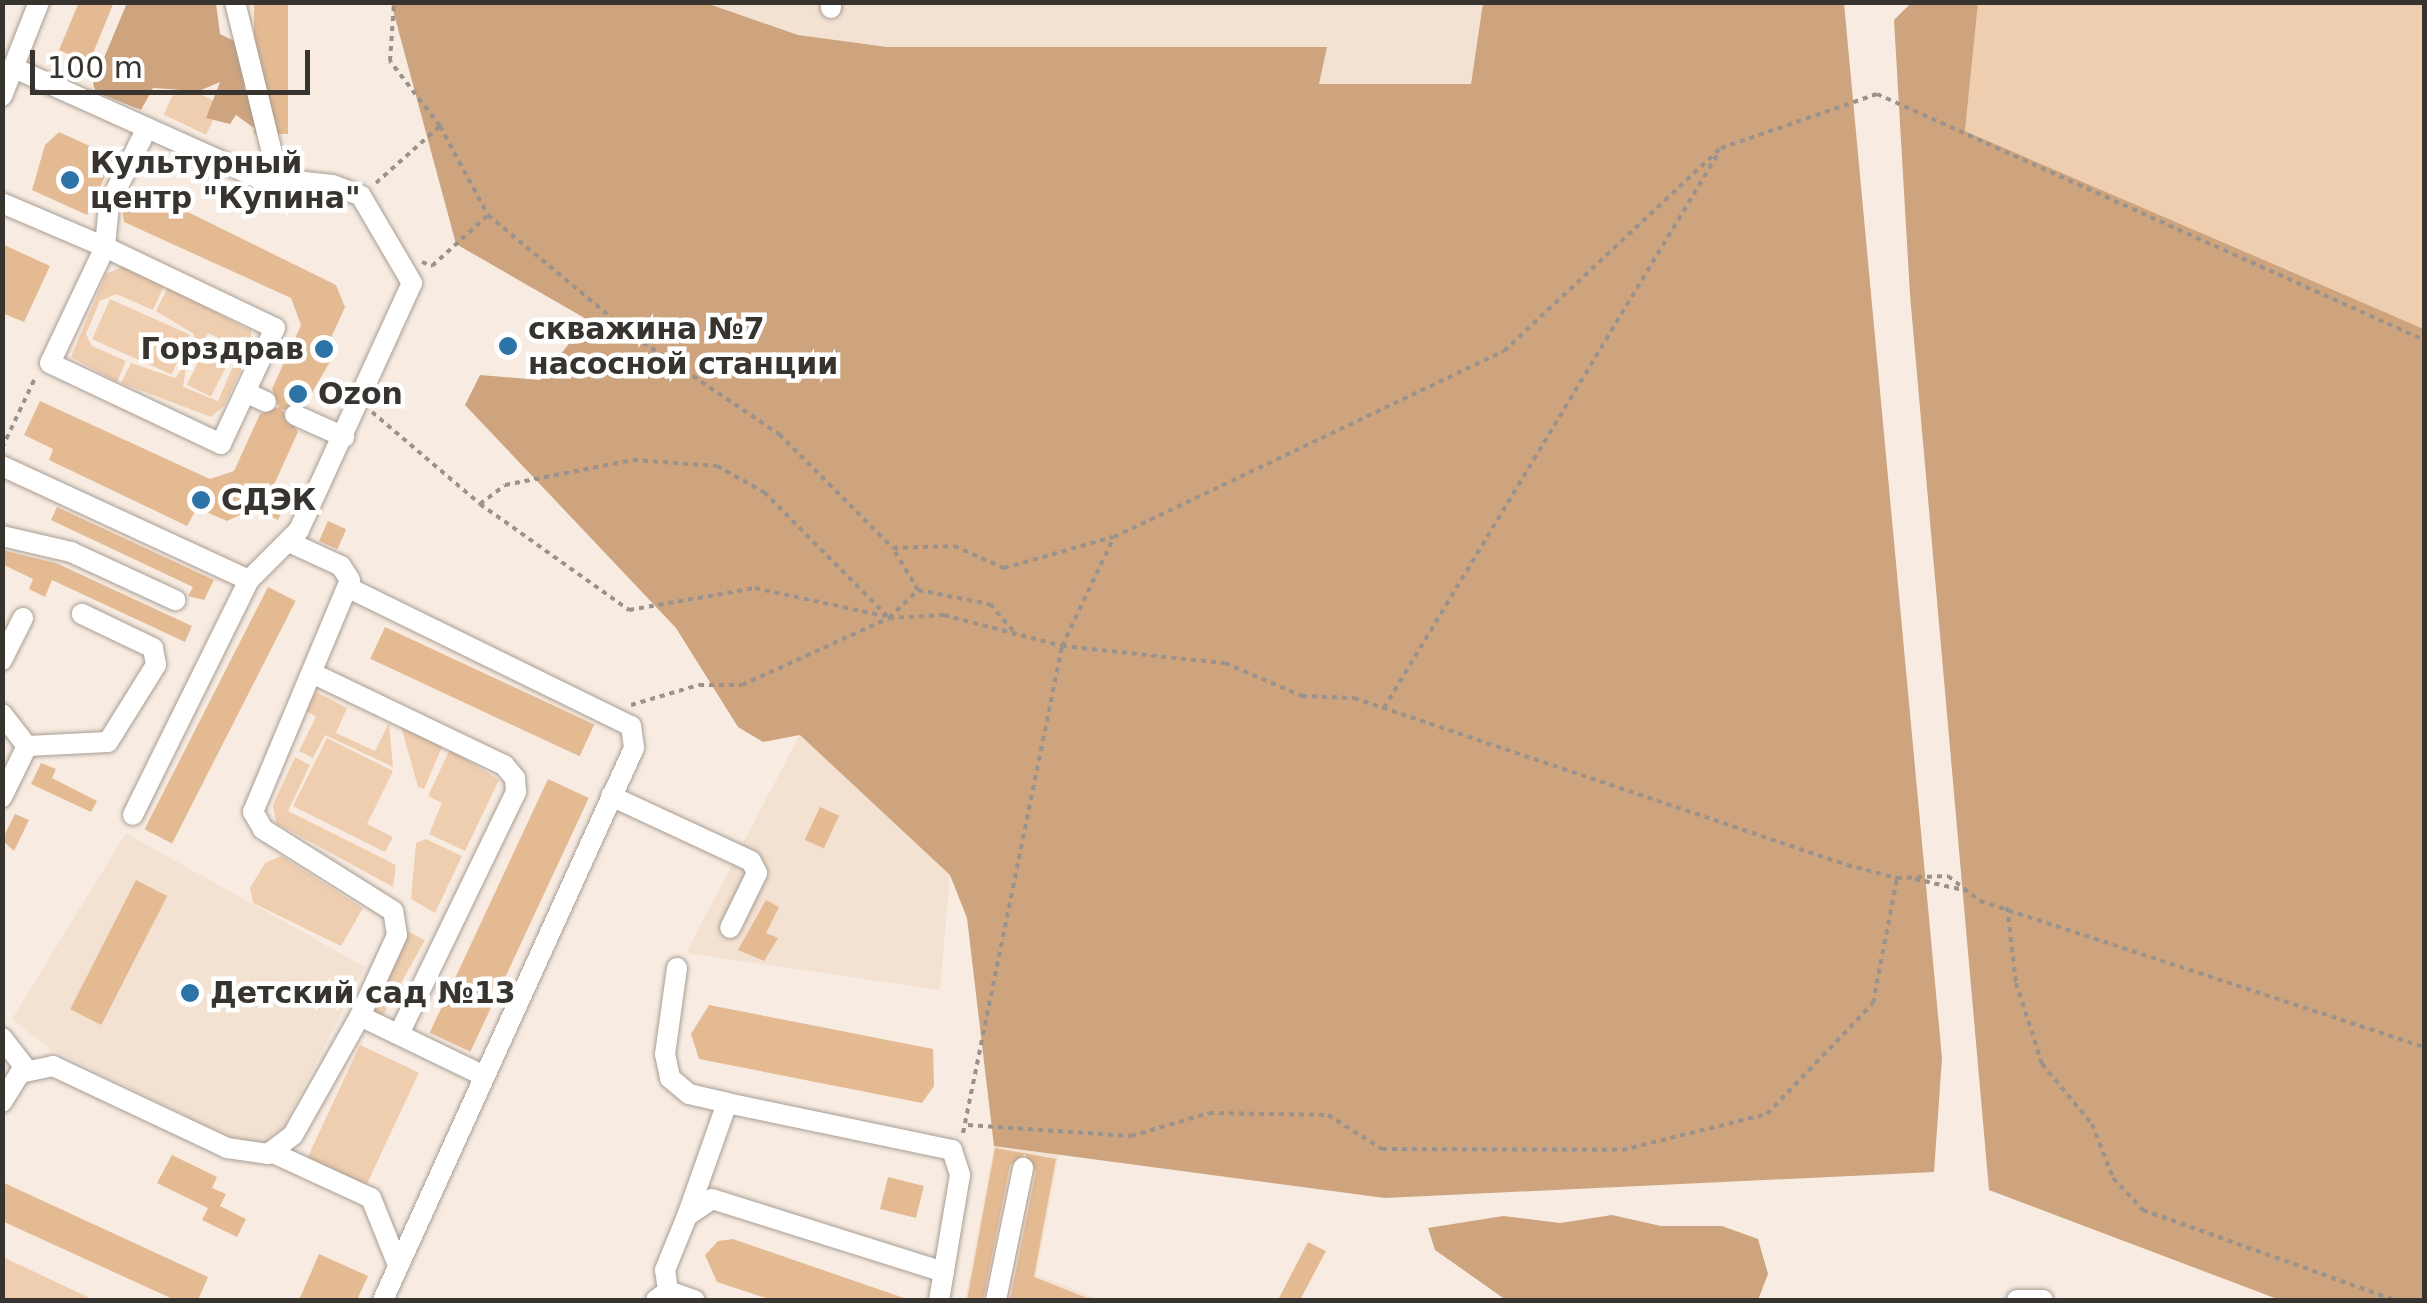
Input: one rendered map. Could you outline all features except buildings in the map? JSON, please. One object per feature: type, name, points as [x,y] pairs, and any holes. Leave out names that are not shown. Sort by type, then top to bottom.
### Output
[{"type":"street","points":[[2,96],[40,2]]},
{"type":"street","points":[[235,2],[272,153]]},
{"type":"street","points":[[14,68],[256,177],[333,185],[362,196],[395,250],[412,291],[290,543],[249,580],[134,815]]},
{"type":"street","points":[[2,203],[105,248],[275,328],[221,444],[50,363],[105,248],[109,204],[147,128]]},
{"type":"street","points":[[245,392],[266,402]]},
{"type":"street","points":[[295,415],[344,437]]},
{"type":"street","points":[[2,466],[249,580]]},
{"type":"street","points":[[2,536],[71,552],[175,600]]},
{"type":"street","points":[[271,1152],[294,1135],[360,1016],[397,935],[393,911],[263,829],[253,812],[348,588],[348,572],[290,543]]},
{"type":"street","points":[[348,588],[631,726],[634,748],[383,1300]]},
{"type":"street","points":[[27,746],[108,742],[156,665],[153,648],[82,614]]},
{"type":"street","points":[[2,660],[23,618]]},
{"type":"street","points":[[314,674],[504,766],[515,778],[516,792],[399,1034]]},
{"type":"street","points":[[2,714],[27,746]]},
{"type":"street","points":[[2,797],[27,746]]},
{"type":"street","points":[[612,796],[751,862],[757,873],[730,928]]},
{"type":"street","points":[[677,968],[664,1054],[670,1078],[689,1094],[952,1150],[960,1176],[939,1300]]},
{"type":"street","points":[[360,1016],[484,1076]]},
{"type":"street","points":[[2,1038],[26,1070]]},
{"type":"street","points":[[2,1102],[26,1070],[62,1068],[228,1148],[271,1152],[371,1198],[398,1265]]},
{"type":"street","points":[[694,1300],[662,1296],[665,1270],[728,1103]]},
{"type":"street","points":[[996,1300],[1022,1168]]},
{"type":"street","points":[[686,1216],[724,1198],[944,1272]]},
{"type":"street","points":[[2017,1300],[2042,1300]]},
{"type":"path","points":[[394,2],[390,61],[440,126],[488,214],[635,337],[779,434],[893,548],[918,590],[990,604],[1016,634]]},
{"type":"path","points":[[893,548],[954,546],[1004,568],[1114,536],[1504,351],[1722,148],[1877,94],[2424,340]]},
{"type":"path","points":[[362,196],[440,126]]},
{"type":"path","points":[[1384,708],[1722,148]]},
{"type":"path","points":[[395,250],[432,266],[488,214]]},
{"type":"path","points":[[2,448],[37,374],[50,363]]},
{"type":"path","points":[[362,400],[480,504],[630,610],[755,588],[890,618],[944,615],[1062,646],[1225,663],[1302,696],[1384,708],[1897,878],[1948,876],[1968,892]]},
{"type":"path","points":[[480,504],[505,485],[633,460],[717,466],[764,492],[890,618]]},
{"type":"path","points":[[952,1150],[968,1125],[1062,646],[1114,536]]},
{"type":"path","points":[[606,713],[699,684],[742,685],[890,618],[918,590]]},
{"type":"path","points":[[1910,877],[1968,892],[2424,1047]]},
{"type":"path","points":[[968,1125],[1131,1136],[1209,1113],[1328,1114],[1382,1150],[1622,1150],[1768,1114],[1873,1003],[1897,878]]},
{"type":"path","points":[[2007,907],[2016,984],[2042,1064],[2092,1124],[2113,1178],[2143,1210],[2394,1300]]},
{"type":"shaded area","points":[[1912,2],[1978,3],[1965,131],[2424,329],[2424,1300],[2280,1300],[1989,1190],[1910,295],[1894,20]]},
{"type":"shaded area","points":[[127,3],[216,3],[220,34],[238,43],[249,77],[244,88],[260,116],[254,128],[236,115],[230,124],[206,118],[220,82],[199,91],[153,88],[141,110],[96,92],[93,84]]},
{"type":"shaded area","points":[[391,3],[706,3],[798,35],[887,47],[1327,47],[1319,84],[1471,84],[1483,3],[1844,3],[1942,1058],[1934,1172],[1385,1198],[994,1146],[967,918],[950,875],[800,735],[763,742],[738,727],[676,628],[465,405],[480,375],[540,380],[588,320],[456,244]]},
{"type":"shaded area","points":[[706,3],[1483,3],[1471,84],[1318,84],[1326,47],[887,47],[798,35]]},
{"type":"shaded area","points":[[1978,3],[2424,3],[2424,329],[1965,131]]},
{"type":"shaded area","points":[[178,84],[221,104],[206,135],[164,115]]},
{"type":"shaded area","points":[[124,266],[164,286],[153,310],[116,294],[100,301],[86,334],[92,346],[126,361],[117,382],[71,357],[106,274]]},
{"type":"shaded area","points":[[168,287],[251,331],[251,348],[224,406],[211,417],[121,383],[131,363],[175,378],[187,362],[183,387],[218,401],[241,348],[208,333],[196,357],[190,355],[194,334],[156,311]]},
{"type":"shaded area","points":[[110,299],[189,334],[172,375],[92,339]]},
{"type":"shaded area","points":[[210,339],[234,351],[211,397],[187,384]]},
{"type":"shaded area","points":[[316,692],[347,708],[336,733],[375,751],[389,723],[393,767],[325,735],[313,758],[299,751],[316,717],[305,710]]},
{"type":"shaded area","points":[[401,726],[442,747],[424,789],[418,787]]},
{"type":"shaded area","points":[[800,734],[950,875],[940,990],[686,953]]},
{"type":"shaded area","points":[[327,738],[393,771],[367,824],[393,837],[385,852],[293,806]]},
{"type":"shaded area","points":[[450,749],[499,780],[465,851],[429,834],[442,803],[428,796]]},
{"type":"shaded area","points":[[295,757],[310,765],[288,811],[396,865],[393,887],[276,823],[273,805]]},
{"type":"shaded area","name":"Детский сад №13","points":[[126,833],[365,967],[281,1132],[266,1145],[245,1144],[50,1049],[12,1019]]},
{"type":"shaded area","points":[[426,839],[462,856],[435,913],[411,899],[416,843]]},
{"type":"shaded area","points":[[281,856],[363,908],[341,946],[253,903],[250,888],[265,863]]},
{"type":"shaded area","points":[[407,931],[425,940],[382,1017],[370,1007]]},
{"type":"shaded area","points":[[360,1045],[419,1072],[366,1186],[307,1158]]},
{"type":"shaded area","points":[[994,1146],[1059,1155],[1036,1275],[1101,1300],[965,1300]]},
{"type":"shaded area","points":[[1612,1215],[1661,1226],[1722,1226],[1758,1239],[1768,1274],[1758,1300],[1506,1300],[1435,1250],[1428,1228],[1503,1216],[1560,1223]]},
{"type":"shaded area","points":[[3,1257],[94,1300],[3,1300]]},
{"type":"place","name":"Культурный центр \"Купина\"","points":[[70,180]]},
{"type":"place","name":"скважина №7 насосной станции","points":[[508,346]]},
{"type":"place","name":"Горздрав","points":[[324,349]]},
{"type":"place","name":"Ozon","points":[[298,394]]},
{"type":"place","name":"СДЭК","points":[[201,500]]},
{"type":"place","name":"Детский сад №13","points":[[190,993]]}]
